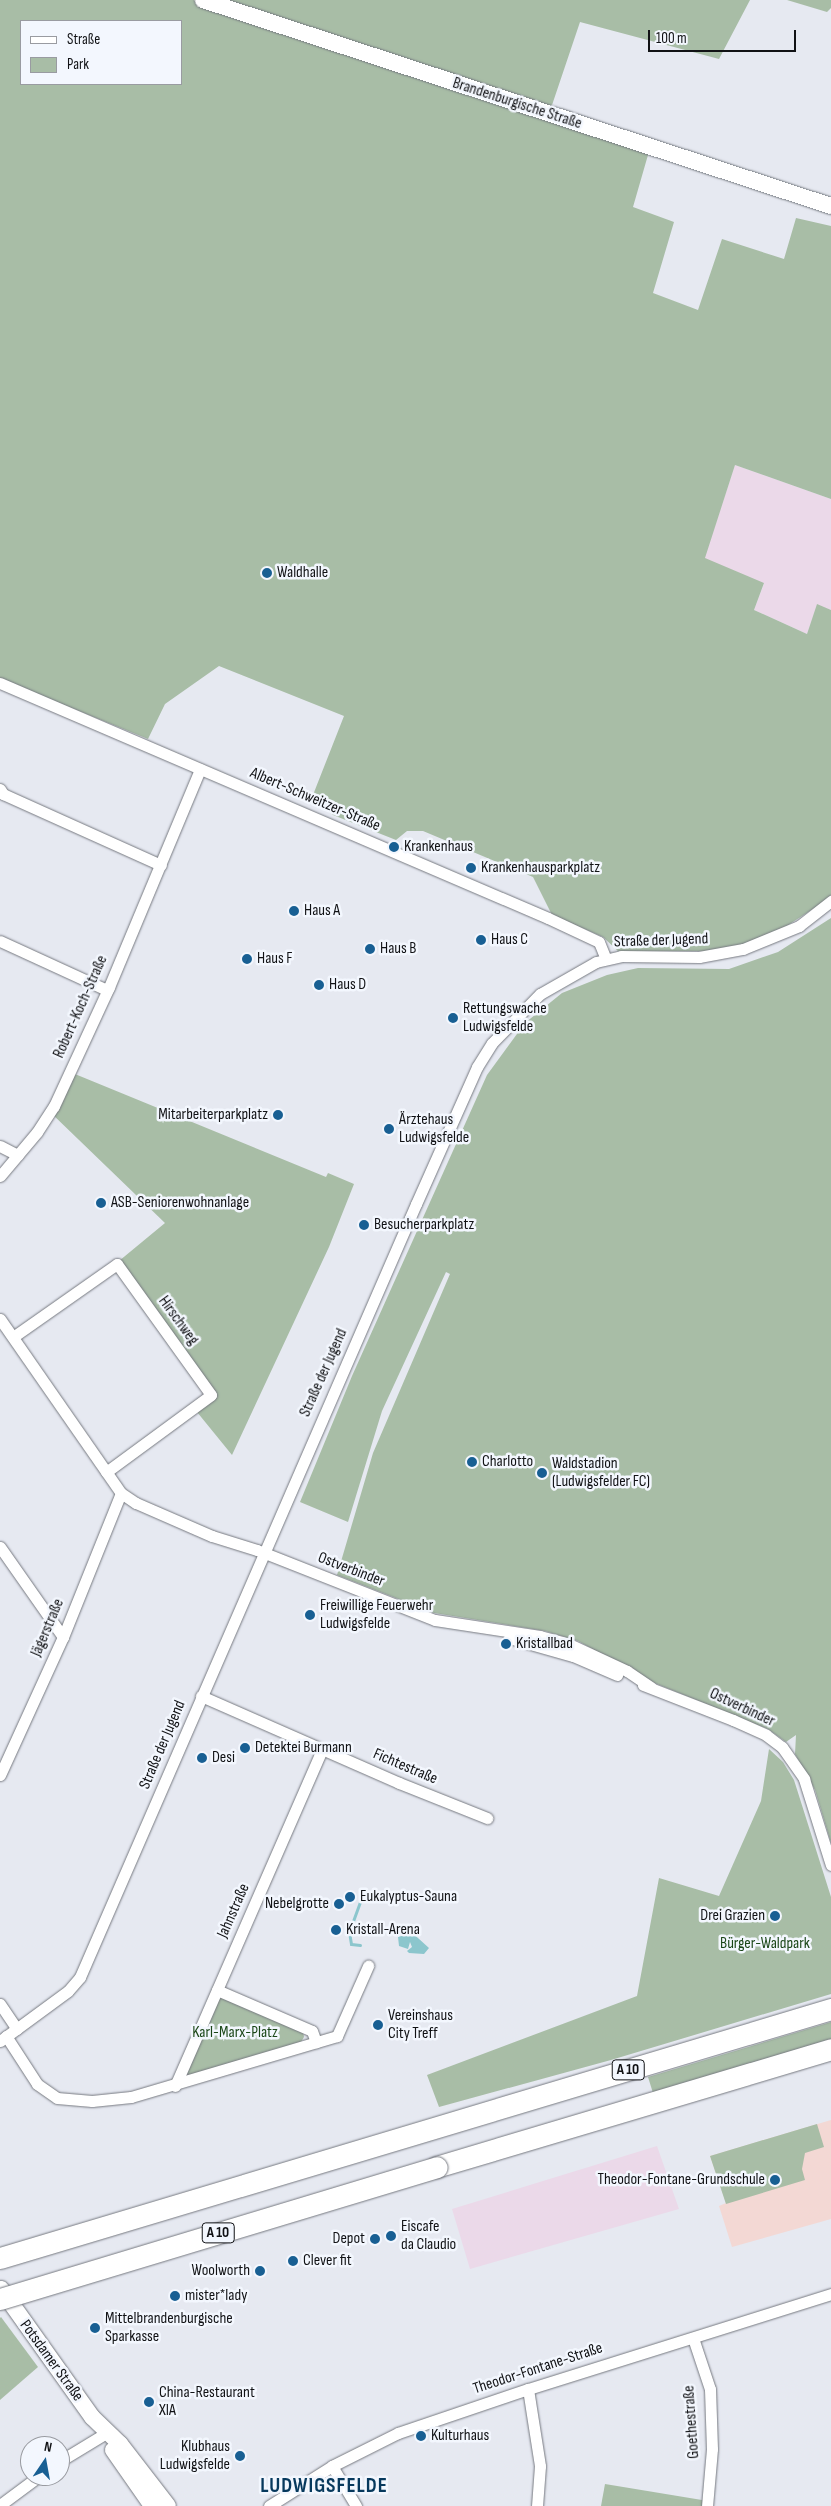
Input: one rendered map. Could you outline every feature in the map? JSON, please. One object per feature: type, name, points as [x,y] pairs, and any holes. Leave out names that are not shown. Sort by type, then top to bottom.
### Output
[{"type":"highway","name":"A 10","points":[[0,2258],[831,2009]]},
{"type":"highway","name":"A 10","points":[[0,2298],[831,2048]]},
{"type":"street","name":"Brandenburgische Straße","points":[[203,0],[831,206]]},
{"type":"street","name":"Albert-Schweitzer-Straße","points":[[0,683],[599,942],[606,959]]},
{"type":"street","name":"Robert-Koch-Straße","points":[[0,1176],[54,1106],[161,866],[200,769]]},
{"type":"street","points":[[0,789],[3,794],[161,866]]},
{"type":"street","name":"Straße der Jugend","points":[[3,2039],[68,1991],[80,1977],[201,1696],[482,1058],[499,1033],[540,994],[579,970],[606,959],[622,956],[699,957],[743,949],[798,926],[831,901]]},
{"type":"street","points":[[3,945],[107,990]]},
{"type":"street","points":[[0,1146],[18,1155]]},
{"type":"street","name":"Hirschweg","points":[[13,1337],[117,1264],[212,1395],[106,1472]]},
{"type":"street","points":[[0,1319],[106,1472],[122,1492],[142,1506],[193,1529],[264,1553]]},
{"type":"street","name":"Jägerstraße","points":[[1,1772],[63,1637],[122,1492]]},
{"type":"street","points":[[0,1547],[63,1637]]},
{"type":"street","name":"Ostverbinder","points":[[264,1553],[435,1620],[484,1628],[497,1635],[573,1656],[766,1735],[789,1754],[804,1779],[831,1866]]},
{"type":"street","name":"Fichtestraße","points":[[201,1696],[322,1750],[487,1818]]},
{"type":"street","name":"Jahnstraße","points":[[175,2086],[322,1750]]},
{"type":"street","points":[[3,2039],[37,2084],[57,2098],[92,2102],[131,2097],[175,2086],[316,2042],[341,2032],[368,1966]]},
{"type":"street","points":[[217,1990],[312,2031],[316,2042]]},
{"type":"street","points":[[0,2004],[17,2029]]},
{"type":"street","name":"Potsdamer Straße","points":[[0,2288],[44,2354],[106,2433],[120,2461],[152,2506]]},
{"type":"street","name":"Theodor-Fontane-Straße","points":[[269,2506],[332,2466],[398,2433],[528,2389],[831,2294]]},
{"type":"street","name":"Goethestraße","points":[[693,2338],[710,2389],[712,2449],[708,2506]]},
{"type":"street","points":[[528,2389],[540,2466],[537,2506]]},
{"type":"street","points":[[70,2455],[106,2433]]},
{"type":"street","name":"Potsdamer Straße","points":[[106,2433],[120,2444],[168,2506]]},
{"type":"street","points":[[332,2466],[356,2506]]},
{"type":"street","points":[[0,2505],[26,2486]]},
{"type":"shaded area","points":[[735,465],[831,499],[831,610],[817,605],[807,634],[754,610],[764,584],[704,559]]},
{"type":"shaded area","name":"Theodor-Fontane-Grundschule","points":[[831,2120],[831,2219],[732,2247],[719,2206],[726,2203],[710,2156]]},
{"type":"shaded area","points":[[657,2146],[679,2209],[470,2269],[452,2209]]},
{"type":"green space","points":[[0,0],[750,0],[719,59],[580,22],[549,114],[650,148],[633,207],[674,222],[653,293],[698,310],[722,239],[784,259],[796,218],[831,226],[831,499],[735,465],[705,558],[764,583],[754,610],[807,634],[817,604],[831,610],[831,895],[776,933],[751,943],[712,951],[618,951],[603,937],[552,915],[533,877],[423,831],[407,831],[396,840],[333,815],[311,800],[344,716],[219,666],[165,704],[148,739],[0,679]]},
{"type":"green space","points":[[787,0],[831,0],[831,8],[827,12]]},
{"type":"green space","points":[[831,918],[831,1843],[815,1790],[795,1754],[796,1735],[786,1742],[768,1729],[652,1682],[578,1641],[545,1631],[434,1613],[337,1575],[373,1453],[450,1274],[446,1272],[382,1411],[348,1522],[300,1502],[352,1376],[487,1075],[525,1023],[562,993],[607,975],[638,968],[729,969],[778,952]]},
{"type":"green space","points":[[70,1072],[326,1177],[328,1173],[354,1184],[329,1247],[232,1455],[197,1412],[216,1396],[119,1261],[165,1223],[50,1112]]},
{"type":"green space","name":"Bürger-Waldpark","points":[[769,1749],[783,1762],[794,1780],[831,1897],[831,1994],[611,2060],[439,2107],[427,2075],[637,1996],[659,1878],[719,1896],[761,1801]]},
{"type":"green space","name":"Karl-Marx-Platz","points":[[223,1997],[303,2032],[304,2037],[301,2042],[190,2076],[187,2074],[219,1999]]},
{"type":"green space","points":[[831,2022],[831,2039],[653,2093],[648,2077]]},
{"type":"green space","points":[[817,2124],[824,2147],[805,2153],[802,2169],[805,2180],[726,2204],[710,2156]]},
{"type":"green space","points":[[0,2318],[38,2367],[0,2400]]},
{"type":"green space","points":[[605,2484],[708,2501],[707,2506],[601,2506]]},
{"type":"water","points":[[408,1929],[429,1948],[424,1954],[409,1953],[407,1951],[412,1947],[410,1942],[408,1949],[399,1946],[398,1937],[409,1934]]},
{"type":"waterway","points":[[360,1945],[351,1944],[349,1932],[362,1897]]},
{"type":"place","name":"Waldhalle","points":[[267,573]]},
{"type":"place","name":"Krankenhaus","points":[[394,847]]},
{"type":"place","name":"Krankenhausparkplatz","points":[[471,868]]},
{"type":"place","name":"Haus A","points":[[294,911]]},
{"type":"place","name":"Haus C","points":[[481,940]]},
{"type":"place","name":"Haus B","points":[[370,949]]},
{"type":"place","name":"Haus F","points":[[247,959]]},
{"type":"place","name":"Haus D","points":[[319,985]]},
{"type":"place","name":"Rettungswache Ludwigsfelde","points":[[453,1018]]},
{"type":"place","name":"Mitarbeiterparkplatz","points":[[278,1115]]},
{"type":"place","name":"Ärztehaus Ludwigsfelde","points":[[389,1129]]},
{"type":"place","name":"ASB-Seniorenwohnanlage","points":[[101,1203]]},
{"type":"place","name":"Besucherparkplatz","points":[[364,1225]]},
{"type":"place","name":"Charlotto","points":[[472,1462]]},
{"type":"place","name":"Waldstadion (Ludwigsfelder FC)","points":[[542,1473]]},
{"type":"place","name":"Freiwillige Feuerwehr Ludwigsfelde","points":[[310,1615]]},
{"type":"place","name":"Kristallbad","points":[[506,1644]]},
{"type":"place","name":"Detektei Burmann","points":[[245,1748]]},
{"type":"place","name":"Desi","points":[[202,1758]]},
{"type":"place","name":"Eukalyptus-Sauna","points":[[350,1897]]},
{"type":"place","name":"Nebelgrotte","points":[[339,1904]]},
{"type":"place","name":"Drei Grazien","points":[[775,1916]]},
{"type":"place","name":"Kristall-Arena","points":[[336,1930]]},
{"type":"place","name":"Vereinshaus City Treff","points":[[378,2025]]},
{"type":"place","name":"Theodor-Fontane-Grundschule","points":[[775,2180]]},
{"type":"place","name":"Eiscafe da Claudio","points":[[391,2236]]},
{"type":"place","name":"Depot","points":[[375,2239]]},
{"type":"place","name":"Clever fit","points":[[293,2261]]},
{"type":"place","name":"Woolworth","points":[[260,2271]]},
{"type":"place","name":"mister*lady","points":[[175,2296]]},
{"type":"place","name":"Mittelbrandenburgische Sparkasse","points":[[95,2328]]},
{"type":"place","name":"China-Restaurant XIA","points":[[149,2402]]},
{"type":"place","name":"Kulturhaus","points":[[421,2436]]},
{"type":"place","name":"Klubhaus Ludwigsfelde","points":[[240,2456]]},
{"type":"district","name":"LUDWIGSFELDE","points":[[324,2486]]}]
